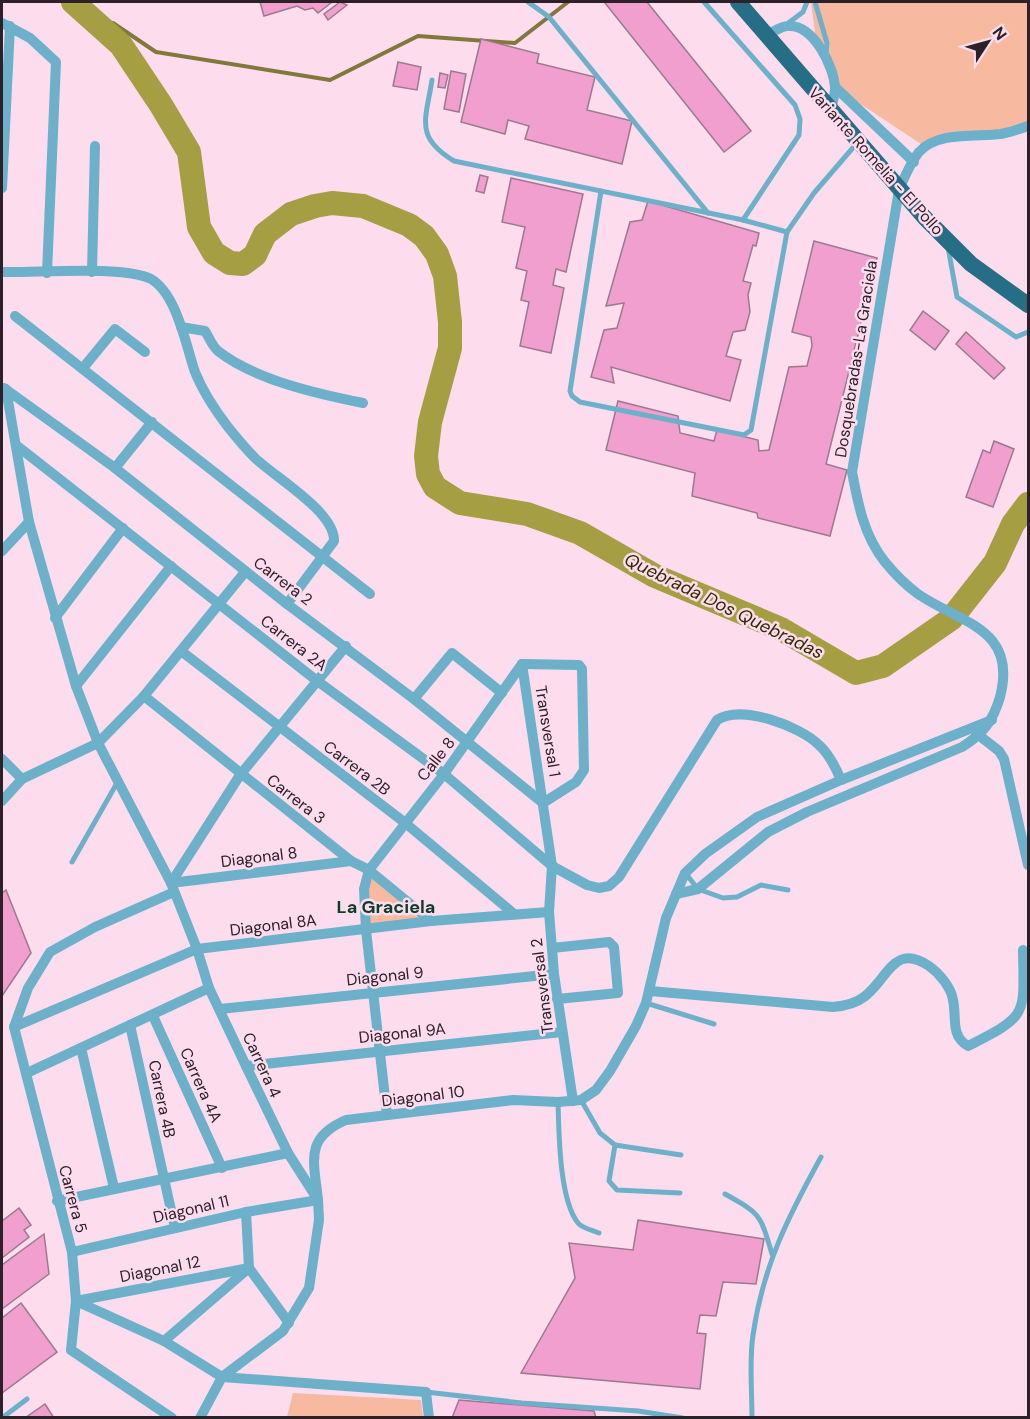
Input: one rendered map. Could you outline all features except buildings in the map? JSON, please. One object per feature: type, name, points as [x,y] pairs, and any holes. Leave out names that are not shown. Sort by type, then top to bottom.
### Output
[{"type":"highway","name":"Variante Romelia - El Pollo","points":[[738,2],[899,190],[947,240],[986,276],[1029,305]]},
{"type":"street","points":[[2,188],[6,24],[30,38],[56,62],[47,273]]},
{"type":"street","points":[[766,35],[785,26],[796,26],[807,31],[826,58],[835,87],[831,111]]},
{"type":"street","points":[[835,87],[914,162],[920,152],[938,142],[954,137],[1003,134],[1029,126]]},
{"type":"street","points":[[92,272],[95,146]]},
{"type":"street","name":"Dosquebradas-La Graciela","points":[[676,894],[698,889],[768,832],[843,796],[962,747],[980,736],[992,720],[1002,687],[1003,673],[993,640],[976,625],[917,593],[885,562],[867,534],[852,472],[899,190],[914,162]]},
{"type":"street","points":[[2,273],[124,271],[154,281],[164,293],[181,327],[196,373],[217,412],[254,457],[324,517],[335,533],[334,541],[287,604]]},
{"type":"street","points":[[15,316],[370,594]]},
{"type":"street","points":[[181,327],[205,331],[216,350],[245,366],[315,393],[363,404]]},
{"type":"street","points":[[83,368],[115,329],[145,352]]},
{"type":"street","name":"Carrera 4","points":[[4,388],[29,522],[76,686],[98,743],[172,887],[197,949],[208,988],[288,1153],[318,1200]]},
{"type":"street","name":"Carrera 2","points":[[4,388],[116,468],[245,572],[346,646],[468,741],[543,803]]},
{"type":"street","points":[[116,468],[153,422]]},
{"type":"street","name":"Carrera 2A","points":[[16,444],[316,680],[444,774],[552,866],[587,885],[599,888],[609,886],[629,861],[717,720],[726,714],[750,716],[802,731],[820,746],[834,765],[841,780]]},
{"type":"street","points":[[2,551],[29,522]]},
{"type":"street","points":[[56,618],[123,528]]},
{"type":"street","points":[[76,686],[171,566]]},
{"type":"street","points":[[2,801],[22,779],[98,743],[144,696],[245,572]]},
{"type":"street","points":[[172,887],[240,775],[346,646]]},
{"type":"street","name":"Carrera 2B","points":[[181,651],[404,822],[513,913]]},
{"type":"street","points":[[414,699],[452,653],[502,693]]},
{"type":"street","points":[[522,664],[579,665],[582,669],[584,770],[576,782],[543,803]]},
{"type":"street","name":"Calle 8","points":[[369,870],[404,822],[444,774],[522,664]]},
{"type":"street","name":"Transversal 1","points":[[522,664],[552,866]]},
{"type":"street","name":"Carrera 3","points":[[144,696],[240,775],[351,861],[369,870],[431,921]]},
{"type":"street","points":[[577,1101],[596,1089],[610,1071],[646,1004],[666,918],[685,873],[705,854],[757,817],[841,780],[992,720]]},
{"type":"street","points":[[970,730],[999,751],[1004,759],[1029,865]]},
{"type":"street","points":[[2,759],[22,779]]},
{"type":"street","name":"Diagonal 8","points":[[14,1027],[28,988],[50,952],[172,887],[351,861]]},
{"type":"street","name":"Transversal 2","points":[[552,866],[549,912],[554,974],[562,1032],[577,1101]]},
{"type":"street","points":[[369,870],[364,889],[366,930],[375,991],[387,1115]]},
{"type":"street","name":"Diagonal 8A","points":[[14,1027],[197,949],[431,921],[549,912]]},
{"type":"street","points":[[552,948],[613,943],[618,993],[557,999]]},
{"type":"street","points":[[650,991],[833,1007],[848,1005],[864,996],[893,965],[902,959],[916,958],[938,972],[953,998],[956,1032],[960,1041],[968,1046],[1013,1021],[1021,1012],[1024,1000],[1023,950]]},
{"type":"street","name":"Diagonal 9","points":[[220,1009],[554,974]]},
{"type":"street","points":[[27,1073],[153,1016],[208,988]]},
{"type":"street","name":"Carrera 4A","points":[[153,1016],[222,1168]]},
{"type":"street","name":"Carrera 4B","points":[[130,1025],[175,1228]]},
{"type":"street","name":"Carrera 5","points":[[14,1027],[72,1252],[76,1301],[71,1350],[172,1418]]},
{"type":"street","name":"Diagonal 9A","points":[[246,1066],[562,1032]]},
{"type":"street","points":[[81,1048],[114,1188]]},
{"type":"street","name":"Diagonal 10","points":[[318,1200],[313,1149],[318,1138],[332,1126],[346,1120],[513,1100],[577,1101]]},
{"type":"street","points":[[57,1201],[288,1153]]},
{"type":"street","points":[[200,1418],[222,1377],[273,1341],[289,1323],[309,1288],[320,1220],[318,1200]]},
{"type":"street","name":"Diagonal 11","points":[[72,1252],[246,1212],[318,1200]]},
{"type":"street","points":[[246,1212],[249,1268],[289,1323]]},
{"type":"street","points":[[164,1341],[249,1268]]},
{"type":"street","name":"Diagonal 12","points":[[76,1301],[249,1268]]},
{"type":"street","points":[[76,1301],[164,1341],[222,1377],[426,1392],[429,1418]]},
{"type":"lane","points":[[528,2],[549,17],[708,213]]},
{"type":"lane","points":[[704,2],[795,105],[800,119],[799,135],[743,220]]},
{"type":"lane","points":[[785,26],[802,12],[807,2]]},
{"type":"lane","points":[[815,2],[827,43],[826,58]]},
{"type":"lane","points":[[432,80],[425,124],[428,139],[443,155],[454,161],[743,220],[787,232]]},
{"type":"lane","points":[[601,191],[570,391],[572,396],[580,402],[744,435],[749,433],[787,232],[814,193],[858,142]]},
{"type":"lane","points":[[947,240],[957,297],[1016,337],[1029,332]]},
{"type":"lane","points":[[72,862],[117,783]]},
{"type":"lane","points":[[685,873],[698,889],[731,899],[755,886],[788,890]]},
{"type":"lane","points":[[646,1004],[714,1024]]},
{"type":"lane","points":[[577,1101],[600,1133],[615,1145],[681,1155]]},
{"type":"lane","points":[[558,1102],[560,1158],[570,1210],[579,1225],[598,1233]]},
{"type":"lane","points":[[615,1145],[609,1181],[616,1190],[680,1193]]},
{"type":"lane","points":[[752,1418],[752,1337],[764,1277],[784,1225],[820,1157]]},
{"type":"lane","points":[[725,1194],[754,1210],[763,1226],[772,1256]]},
{"type":"lane","points":[[426,1392],[522,1403],[638,1411],[683,1418]]},
{"type":"lane","points":[[2,1418],[27,1399]]},
{"type":"shaded area","points":[[811,2],[1028,2],[1028,125],[954,137],[927,148],[835,87],[816,41]]},
{"type":"shaded area","points":[[369,870],[431,921],[366,930]]},
{"type":"shaded area","points":[[293,1393],[421,1400],[423,1417],[287,1417]]},
{"type":"waterway","name":"Quebrada Dos Quebradas","points":[[73,2],[121,45],[189,152],[199,227],[214,253],[230,263],[243,264],[255,255],[265,234],[291,214],[332,203],[363,206],[409,225],[424,236],[437,254],[445,276],[450,322],[450,348],[430,422],[426,456],[428,474],[435,487],[460,503],[527,514],[580,533],[655,576],[781,629],[856,673],[883,666],[951,619],[995,563],[1013,524],[1028,504]]},
{"type":"waterway","points":[[98,22],[113,23],[156,52],[330,80],[418,36],[515,43],[568,2]]},
{"type":"district","name":"La Graciela","points":[[386,907]]}]
